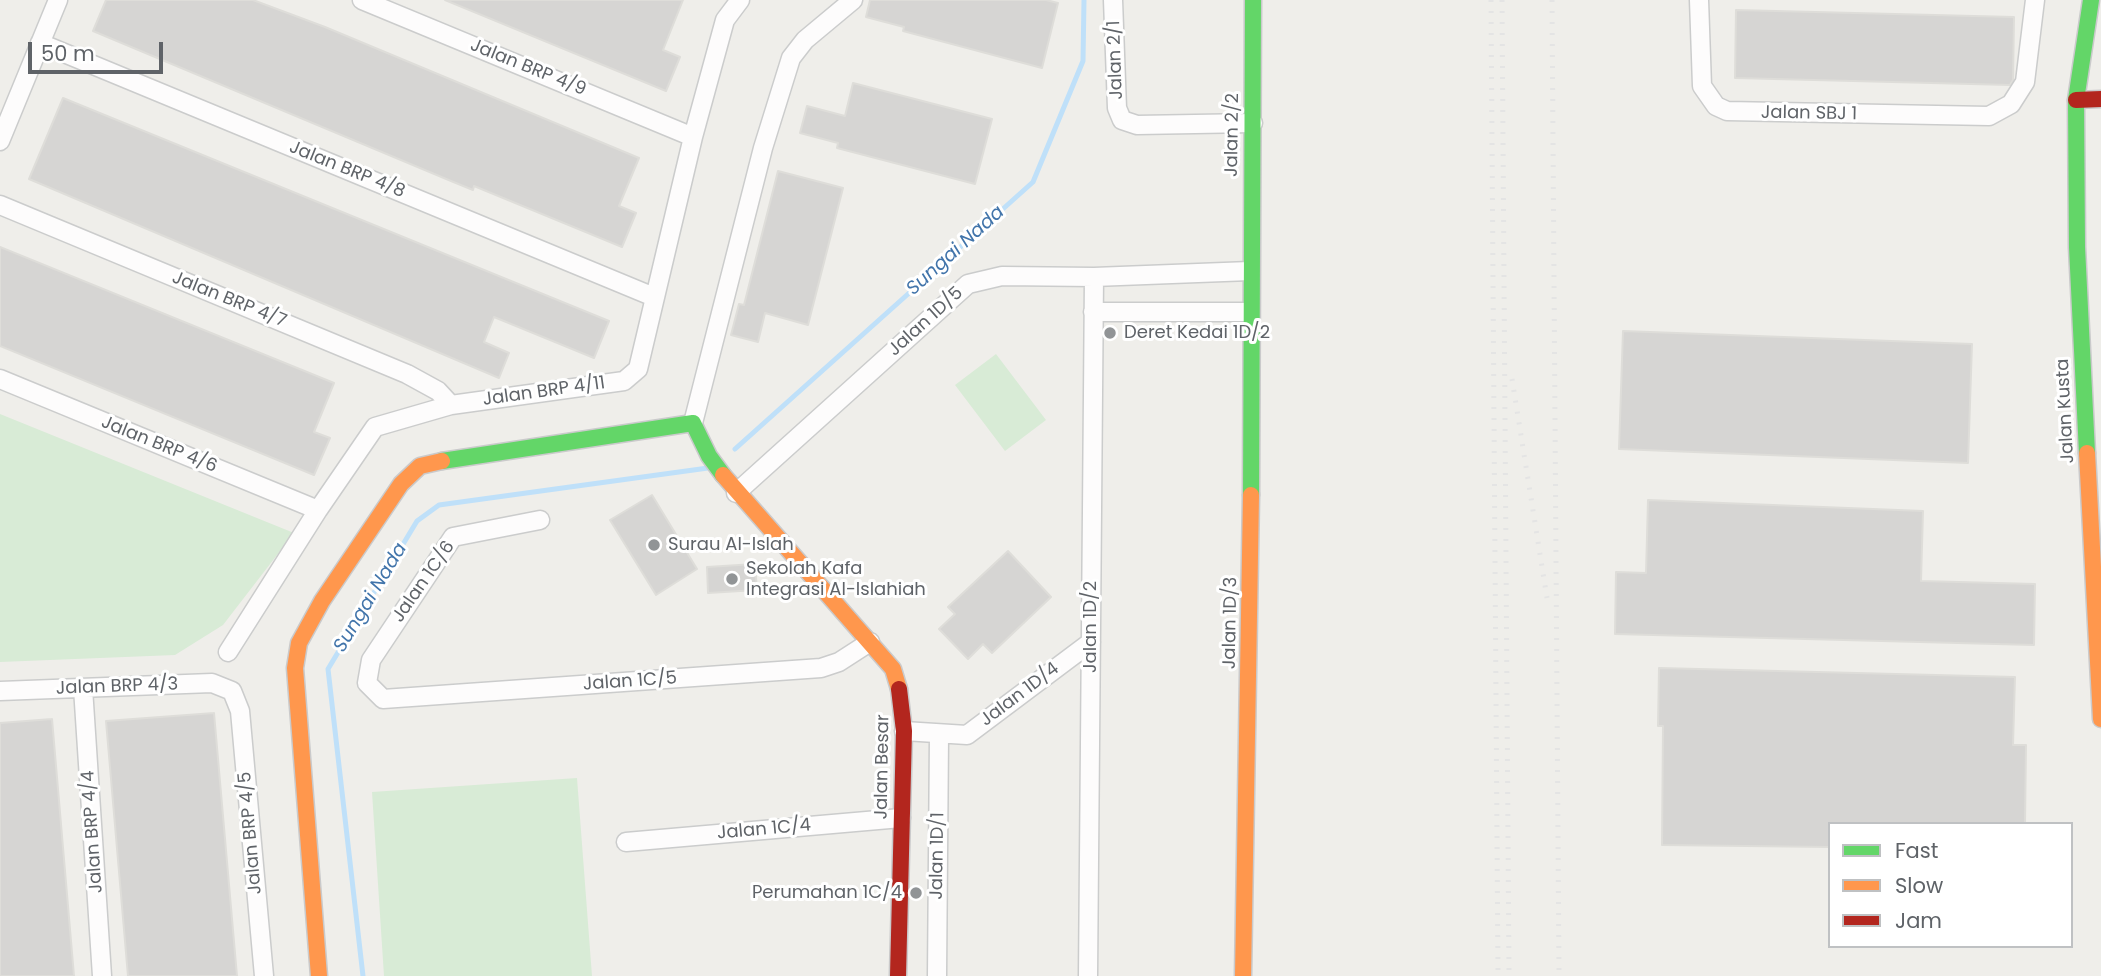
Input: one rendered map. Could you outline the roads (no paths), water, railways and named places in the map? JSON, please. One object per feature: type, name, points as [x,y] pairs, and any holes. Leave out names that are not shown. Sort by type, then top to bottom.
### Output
[{"type":"street","points":[[0,141],[58,0]]},
{"type":"street","name":"Jalan BRP 4/9","points":[[362,0],[693,137]]},
{"type":"street","name":"Jalan BRP 4/11","points":[[228,652],[317,510],[375,427],[451,405],[624,381],[638,369],[693,137],[725,20],[740,0]]},
{"type":"street","points":[[319,976],[295,668],[299,643],[322,601],[401,484],[420,467],[458,457],[693,424],[763,148],[791,58],[805,40],[853,0]]},
{"type":"street","name":"Jalan 2/1","points":[[1113,0],[1117,108],[1122,120],[1137,125],[1253,124]]},
{"type":"street","name":"Jalan 2/2","points":[[1250,271],[1253,0]]},
{"type":"street","name":"Jalan SBJ 1","points":[[1699,0],[1702,86],[1716,106],[1727,111],[1989,116],[2011,104],[2025,82],[2035,0]]},
{"type":"street","name":"Jalan Kusta","points":[[2091,0],[2076,100],[2078,262],[2101,719]]},
{"type":"street","name":"Jalan BRP 4/8","points":[[40,43],[654,297]]},
{"type":"street","points":[[2076,100],[2101,99]]},
{"type":"street","name":"Jalan BRP 4/7","points":[[0,205],[407,374],[438,391],[451,405]]},
{"type":"street","name":"Jalan 1D/5","points":[[736,493],[968,284],[1002,276],[1094,277],[1250,271]]},
{"type":"street","name":"Jalan 1D/3","points":[[1243,976],[1251,601],[1250,271]]},
{"type":"street","name":"Jalan 1D/2","points":[[1088,976],[1094,277]]},
{"type":"street","points":[[1093,312],[1250,312]]},
{"type":"street","name":"Jalan BRP 4/6","points":[[0,379],[317,510]]},
{"type":"street","name":"Jalan Besar","points":[[693,424],[709,456],[736,493],[893,668],[903,702],[904,731],[898,976]]},
{"type":"street","name":"Jalan 1C/6","points":[[383,699],[367,683],[371,660],[453,537],[540,520]]},
{"type":"street","name":"Jalan 1C/5","points":[[383,699],[821,668],[839,662],[870,642]]},
{"type":"street","name":"Jalan 1D/4","points":[[904,731],[939,736],[967,735],[1091,642]]},
{"type":"street","name":"Jalan BRP 4/3","points":[[0,691],[212,683],[232,691]]},
{"type":"street","name":"Jalan BRP 4/4","points":[[83,688],[102,976]]},
{"type":"street","name":"Jalan BRP 4/5","points":[[232,691],[240,711],[264,976]]},
{"type":"street","name":"Jalan 1D/1","points":[[937,976],[939,736]]},
{"type":"street","name":"Jalan 1C/4","points":[[626,842],[901,818]]},
{"type":"waterway","name":"Sungai Nada","points":[[735,449],[1033,182],[1083,61],[1084,0]]},
{"type":"waterway","name":"Sungai Nada","points":[[363,976],[328,669],[417,521],[439,505],[708,468]]},
{"type":"railway","points":[[1491,0],[1498,976]]},
{"type":"railway","points":[[1502,0],[1509,976]]},
{"type":"railway","points":[[1552,0],[1559,976]]},
{"type":"railway","points":[[1512,379],[1547,598]]},
{"type":"place","name":"Deret Kedai 1D/2","points":[[1110,333]]},
{"type":"place","name":"Surau Al-Islah","points":[[654,545]]},
{"type":"place","name":"Sekolah Kafa Integrasi Al-Islahiah","points":[[732,579]]},
{"type":"place","name":"Perumahan 1C/4","points":[[916,893]]}]
